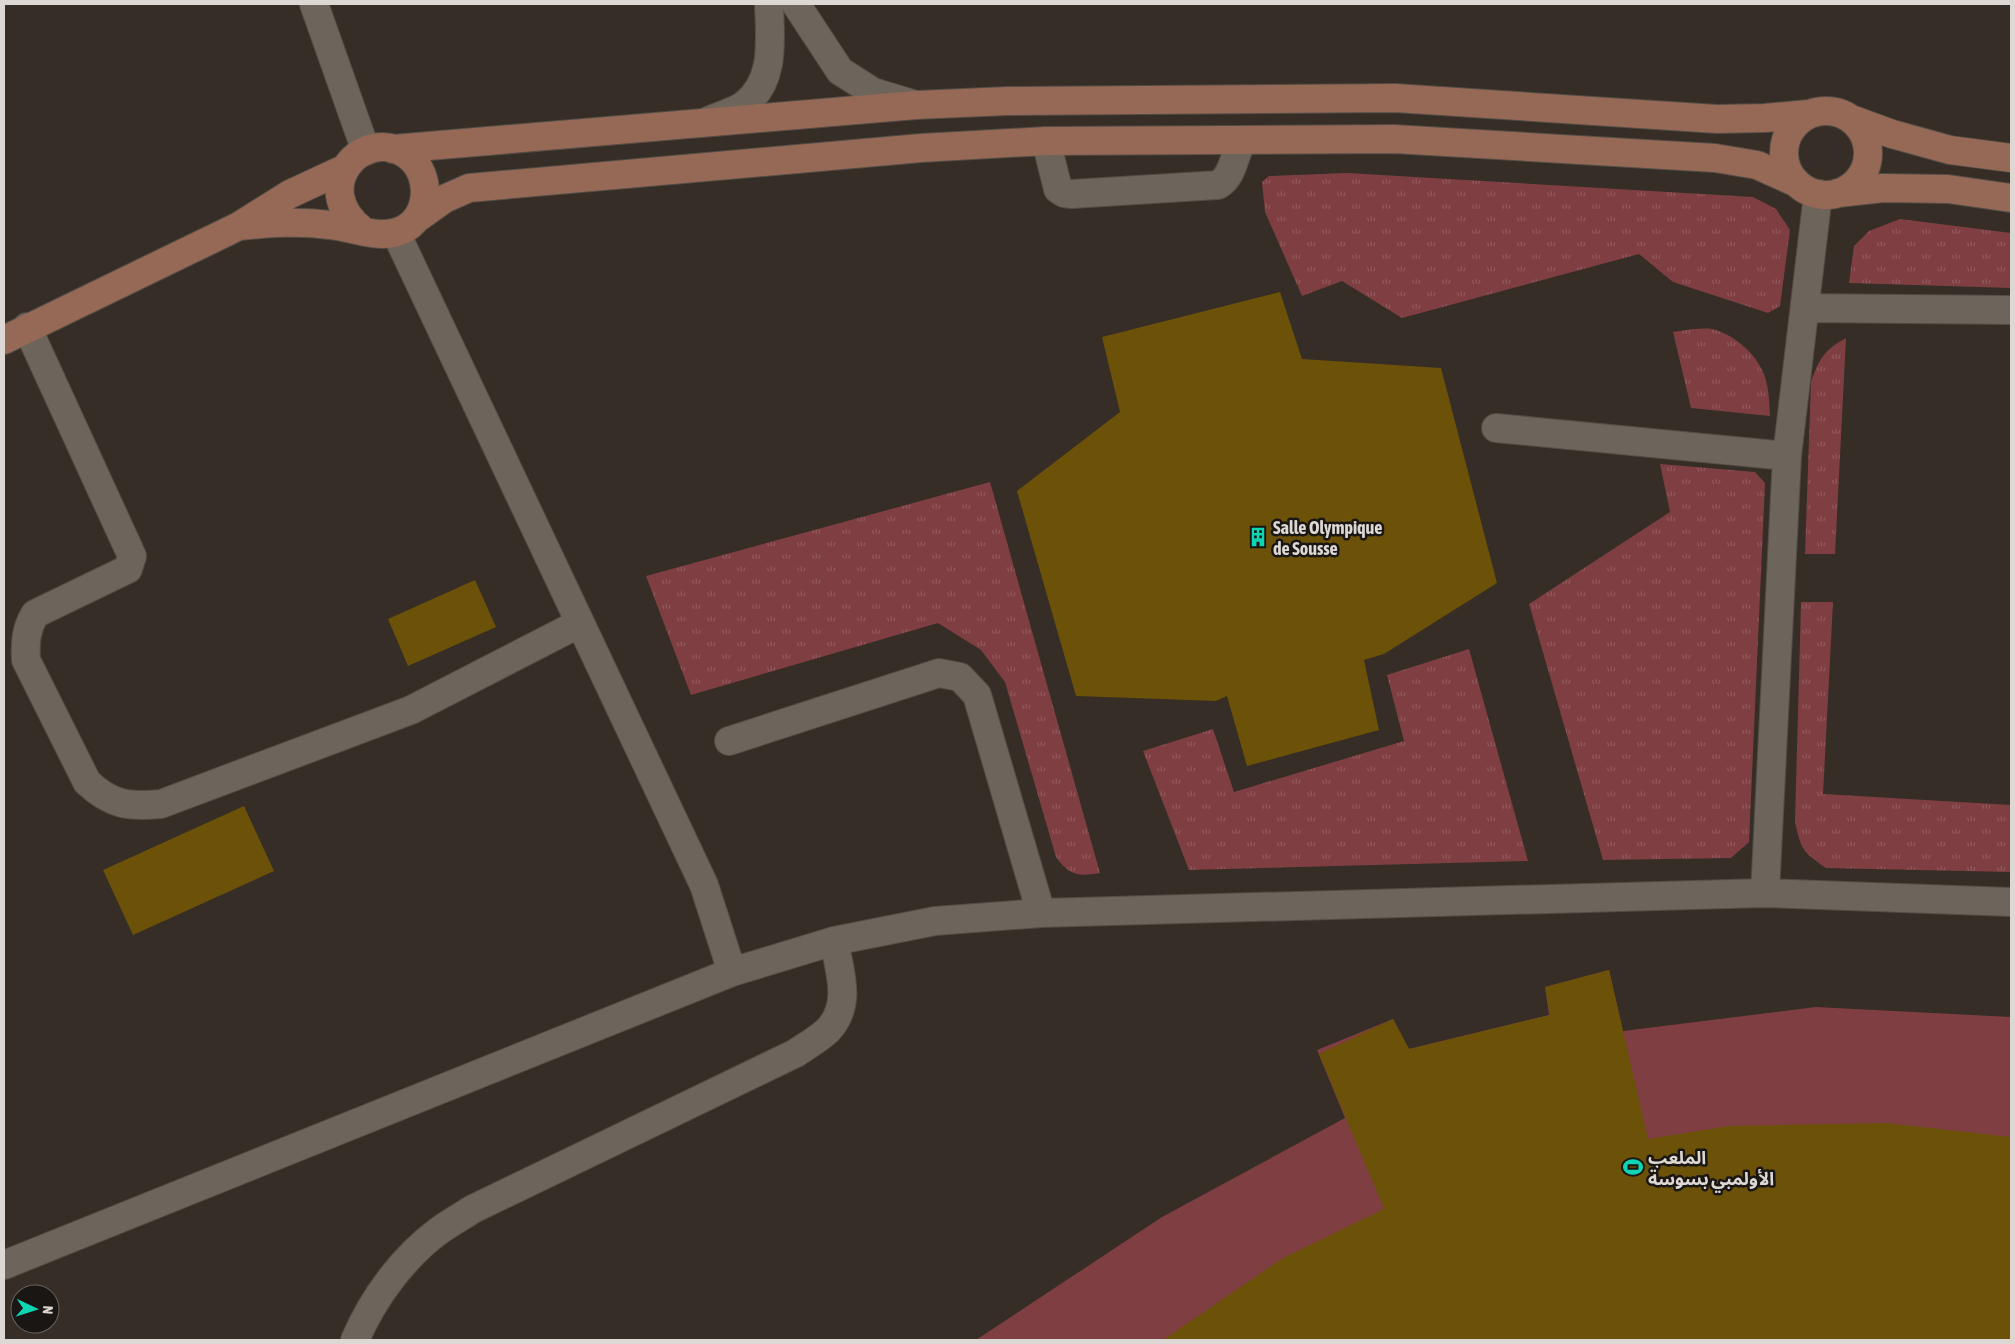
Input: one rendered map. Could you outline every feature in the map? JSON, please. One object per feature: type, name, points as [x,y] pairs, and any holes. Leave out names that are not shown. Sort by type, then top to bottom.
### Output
[{"type":"main road","points":[[362,230],[351,221],[343,209],[339,196],[340,182],[346,168],[354,158],[366,150],[916,105],[1008,101],[1395,98],[1717,119],[1765,118],[1810,114],[1824,110],[1838,112],[1892,134],[1950,150],[2011,158]]},
{"type":"main road","points":[[1810,114],[1798,122],[1789,132],[1785,145],[1785,159],[1789,172],[1816,190],[1847,189],[1858,180],[1865,168],[1868,155],[1866,141],[1861,128],[1851,118]]},
{"type":"main road","points":[[239,226],[301,222],[362,230],[379,235],[406,226],[444,199],[469,188],[921,148],[1046,141],[1394,139],[1715,158],[1757,165],[1816,190],[1948,189],[2011,198]]},
{"type":"main road","points":[[393,149],[406,155],[417,165],[424,178],[426,192],[423,206],[406,226]]},
{"type":"main road","points":[[4,340],[27,327],[239,226],[290,194],[346,168]]},
{"type":"street","points":[[314,4],[366,150]]},
{"type":"street","points":[[701,124],[742,106],[758,91],[768,66],[770,39],[769,4]]},
{"type":"street","points":[[796,4],[840,71],[873,92],[916,105]]},
{"type":"street","points":[[1046,141],[1058,189],[1064,193],[1072,194],[1218,186],[1228,176],[1242,140]]},
{"type":"street","points":[[1765,893],[1787,456],[1805,308],[1816,190]]},
{"type":"street","points":[[406,226],[580,623],[704,885],[732,972]]},
{"type":"street","points":[[1805,308],[2011,310]]},
{"type":"street","points":[[27,327],[132,556],[128,569],[35,614],[27,626],[26,660],[88,782],[99,793],[119,803],[136,806],[161,804],[411,710],[580,623]]},
{"type":"street","points":[[1496,428],[1787,456]]},
{"type":"street","points":[[729,741],[939,673],[960,677],[977,695],[1041,913]]},
{"type":"street","points":[[4,1265],[732,972],[834,941],[935,921],[1041,913],[1765,893],[2011,902]]},
{"type":"street","points":[[356,1340],[363,1322],[384,1288],[410,1257],[439,1230],[473,1209],[796,1053],[828,1030],[842,1009],[843,986],[834,941]]},
{"type":"green space","points":[[1347,173],[1753,197],[1776,209],[1790,230],[1780,306],[1768,313],[1673,282],[1639,254],[1402,318],[1342,281],[1302,296],[1265,212],[1262,182],[1269,176]]},
{"type":"green space","points":[[1900,219],[2011,233],[2011,288],[1849,283],[1854,246],[1869,231]]},
{"type":"green space","points":[[1693,329],[1720,331],[1735,339],[1748,350],[1758,363],[1766,381],[1770,416],[1691,408],[1673,332]]},
{"type":"green space","points":[[1846,338],[1835,554],[1805,554],[1811,382],[1823,356],[1832,347]]},
{"type":"green space","points":[[1660,464],[1755,472],[1765,483],[1749,842],[1731,858],[1603,860],[1529,604],[1670,512]]},
{"type":"green space","points":[[990,482],[1100,873],[1085,875],[1074,873],[1065,868],[1056,857],[1005,682],[981,650],[938,623],[691,695],[646,576]]},
{"type":"green space","points":[[1801,602],[1833,602],[1823,794],[2011,805],[2011,872],[1826,868],[1804,850],[1795,822]]},
{"type":"green space","points":[[1469,649],[1528,861],[1189,870],[1143,751],[1213,729],[1234,792],[1404,741],[1387,675]]},
{"type":"green space","name":"الملعب الأولمبي بسوسة","points":[[1609,970],[1623,1031],[1816,1007],[2011,1017],[2011,1340],[976,1340],[1162,1217],[1345,1118],[1317,1050],[1393,1019],[1409,1049],[1549,1015],[1545,987]]},
{"type":"building","name":"Salle Olympique de Sousse","points":[[1280,292],[1302,359],[1441,368],[1497,583],[1384,654],[1364,660],[1379,730],[1247,766],[1227,696],[1216,701],[1076,696],[1017,491],[1120,412],[1102,337]]},
{"type":"building","points":[[475,580],[496,627],[408,666],[388,619]]},
{"type":"building","points":[[244,806],[274,871],[133,935],[103,870]]},
{"type":"building","name":"الملعب الأولمبي بسوسة","points":[[1609,970],[1648,1139],[1729,1126],[1886,1123],[2011,1137],[2011,1340],[1163,1340],[1283,1258],[1384,1209],[1319,1054],[1393,1019],[1409,1049],[1550,1015],[1545,987]]},
{"type":"place","name":"Salle Olympique de Sousse","points":[[1258,537]]},
{"type":"place","name":"الملعب الأولمبي بسوسة","points":[[1633,1167]]}]
